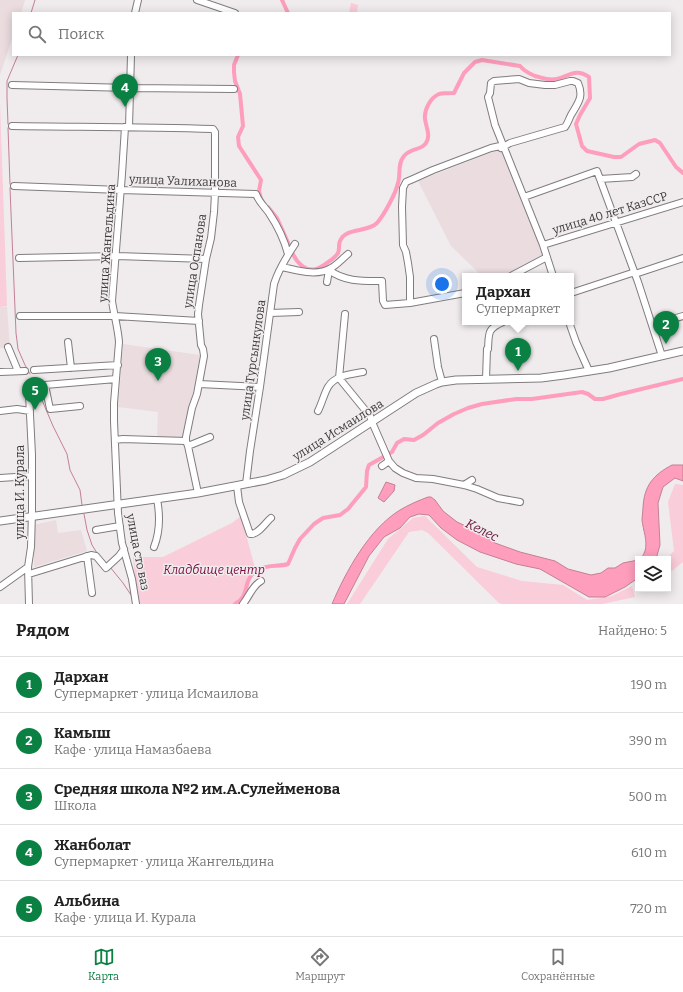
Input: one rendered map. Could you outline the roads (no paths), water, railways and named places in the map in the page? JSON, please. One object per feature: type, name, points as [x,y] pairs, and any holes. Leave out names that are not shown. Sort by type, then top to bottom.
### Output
[{"type":"main road","name":"улица Исмаилова","points":[[0,522],[198,493],[266,480],[283,475],[303,466],[312,464],[416,393],[442,382],[456,380],[564,376],[683,351]]},
{"type":"street","points":[[136,12],[138,0]]},
{"type":"street","points":[[197,0],[232,12]]},
{"type":"street","name":"улица Жангельдина","points":[[118,505],[114,403],[118,365],[119,333],[112,301],[127,127],[131,56]]},
{"type":"street","points":[[410,303],[410,277],[406,252],[403,245],[402,207],[403,188],[406,182],[432,170],[491,148],[502,147],[510,143],[565,126],[567,125],[570,116],[578,104],[580,97],[578,83],[573,81],[555,85],[528,83],[519,79],[494,81],[491,82],[488,97],[495,125],[502,147],[543,245],[552,273]]},
{"type":"street","points":[[12,86],[234,89]]},
{"type":"street","points":[[12,126],[127,127]]},
{"type":"street","name":"улица Оспанова","points":[[127,127],[213,129],[216,136],[214,212],[212,232],[206,258],[199,305],[198,321],[204,356],[197,394],[192,408],[187,443],[198,493]]},
{"type":"street","points":[[524,197],[597,171],[635,274],[662,356]]},
{"type":"street","points":[[600,179],[632,177],[636,174]]},
{"type":"street","name":"улица Уалиханова","points":[[14,186],[256,194],[260,203],[268,212],[281,234],[288,254]]},
{"type":"street","name":"улица 40 лет КазССР","points":[[543,245],[683,202]]},
{"type":"street","name":"улица Турсынкулова","points":[[246,484],[274,284],[288,254],[295,244]]},
{"type":"street","points":[[282,267],[310,273],[329,270],[348,254]]},
{"type":"street","points":[[19,258],[116,256],[206,258]]},
{"type":"street","points":[[517,273],[547,257]]},
{"type":"street","points":[[574,292],[683,258]]},
{"type":"street","points":[[329,270],[351,280],[382,281],[382,301],[385,305],[410,303],[462,294]]},
{"type":"street","points":[[327,282],[329,270]]},
{"type":"street","points":[[270,313],[299,312]]},
{"type":"street","points":[[346,314],[339,378],[370,416],[389,461],[395,468],[412,477],[433,479],[464,485],[498,498],[520,502]]},
{"type":"street","points":[[20,316],[115,316],[198,321]]},
{"type":"street","points":[[652,325],[683,316]]},
{"type":"street","points":[[486,379],[486,349],[488,349],[488,334],[496,325]]},
{"type":"street","points":[[570,325],[589,371]]},
{"type":"street","points":[[434,339],[442,382]]},
{"type":"street","points":[[68,342],[71,368]]},
{"type":"street","points":[[8,347],[18,371]]},
{"type":"street","points":[[34,370],[118,365]]},
{"type":"street","points":[[0,372],[25,372]]},
{"type":"street","points":[[318,411],[329,385],[335,380],[344,376],[363,372]]},
{"type":"street","points":[[80,406],[50,409],[45,385],[116,380]]},
{"type":"street","points":[[199,384],[260,388]]},
{"type":"street","name":"улица И. Курала","points":[[29,604],[28,567],[31,517],[30,394]]},
{"type":"street","points":[[0,410],[17,409],[30,411]]},
{"type":"street","points":[[115,440],[123,439],[187,443],[210,437]]},
{"type":"street","points":[[382,466],[389,461]]},
{"type":"street","points":[[0,478],[31,476]]},
{"type":"street","points":[[464,485],[472,480]]},
{"type":"street","points":[[237,486],[242,516],[250,534],[257,532],[271,518]]},
{"type":"street","points":[[154,547],[158,539],[159,514],[157,499]]},
{"type":"street","name":"улица сто ваз","points":[[118,505],[124,550],[132,579],[136,604]]},
{"type":"street","points":[[96,530],[120,526]]},
{"type":"street","points":[[29,574],[91,555],[96,556],[106,568],[124,550]]},
{"type":"street","points":[[87,556],[92,593]]},
{"type":"street","points":[[0,587],[28,567]]},
{"type":"street","points":[[243,604],[255,586],[261,581]]},
{"type":"waterway","points":[[31,12],[35,0]]},
{"type":"waterway","points":[[282,0],[288,12]]},
{"type":"waterway","points":[[8,124],[7,81],[18,56]]},
{"type":"waterway","points":[[238,56],[234,65],[234,72],[235,81],[240,94],[243,126],[238,137],[239,146],[261,180],[259,191],[262,201]]},
{"type":"waterway","points":[[293,254],[297,261],[305,268],[312,270],[317,269],[337,255],[339,252],[339,242],[343,237],[347,234],[368,228],[377,223],[397,187],[402,159],[407,153],[421,147],[426,143],[428,134],[425,116],[430,101],[439,94],[454,93],[464,73],[475,62],[482,60],[520,66],[525,71],[535,76],[554,80],[576,73],[584,74],[589,77],[590,98],[576,124],[582,146],[587,151],[614,157],[621,157],[639,144],[655,140],[660,143],[676,167],[683,173]]},
{"type":"waterway","points":[[8,128],[10,184]]},
{"type":"waterway","points":[[10,188],[16,333],[18,349],[30,374]]},
{"type":"waterway","points":[[268,207],[277,218],[290,247]]},
{"type":"waterway","points":[[388,454],[392,452],[397,443],[404,439],[414,440],[454,414],[482,404],[582,392],[595,399],[603,399],[683,379]]},
{"type":"waterway","points":[[36,386],[67,454],[70,470],[80,490],[82,505]]},
{"type":"waterway","points":[[235,604],[244,595],[248,581],[255,572],[263,567],[288,564],[300,539],[314,524],[323,518],[340,515],[348,509],[366,487],[369,465],[385,456]]},
{"type":"waterway","points":[[84,514],[87,530],[92,545],[97,553]]},
{"type":"waterway","points":[[110,567],[131,595]]},
{"type":"place","name":"Жанболат","points":[[125,107]]},
{"type":"place","name":"Камыш","points":[[666,344]]},
{"type":"place","name":"Дархан","points":[[518,371]]},
{"type":"place","name":"Средняя школа №2 им.А.Сулейменова","points":[[158,381]]},
{"type":"place","name":"Альбина","points":[[35,410]]},
{"type":"water label","name":"Келес","points":[[482,530]]},
{"type":"park label","name":"Кладбище центр","points":[[214,570]]}]
